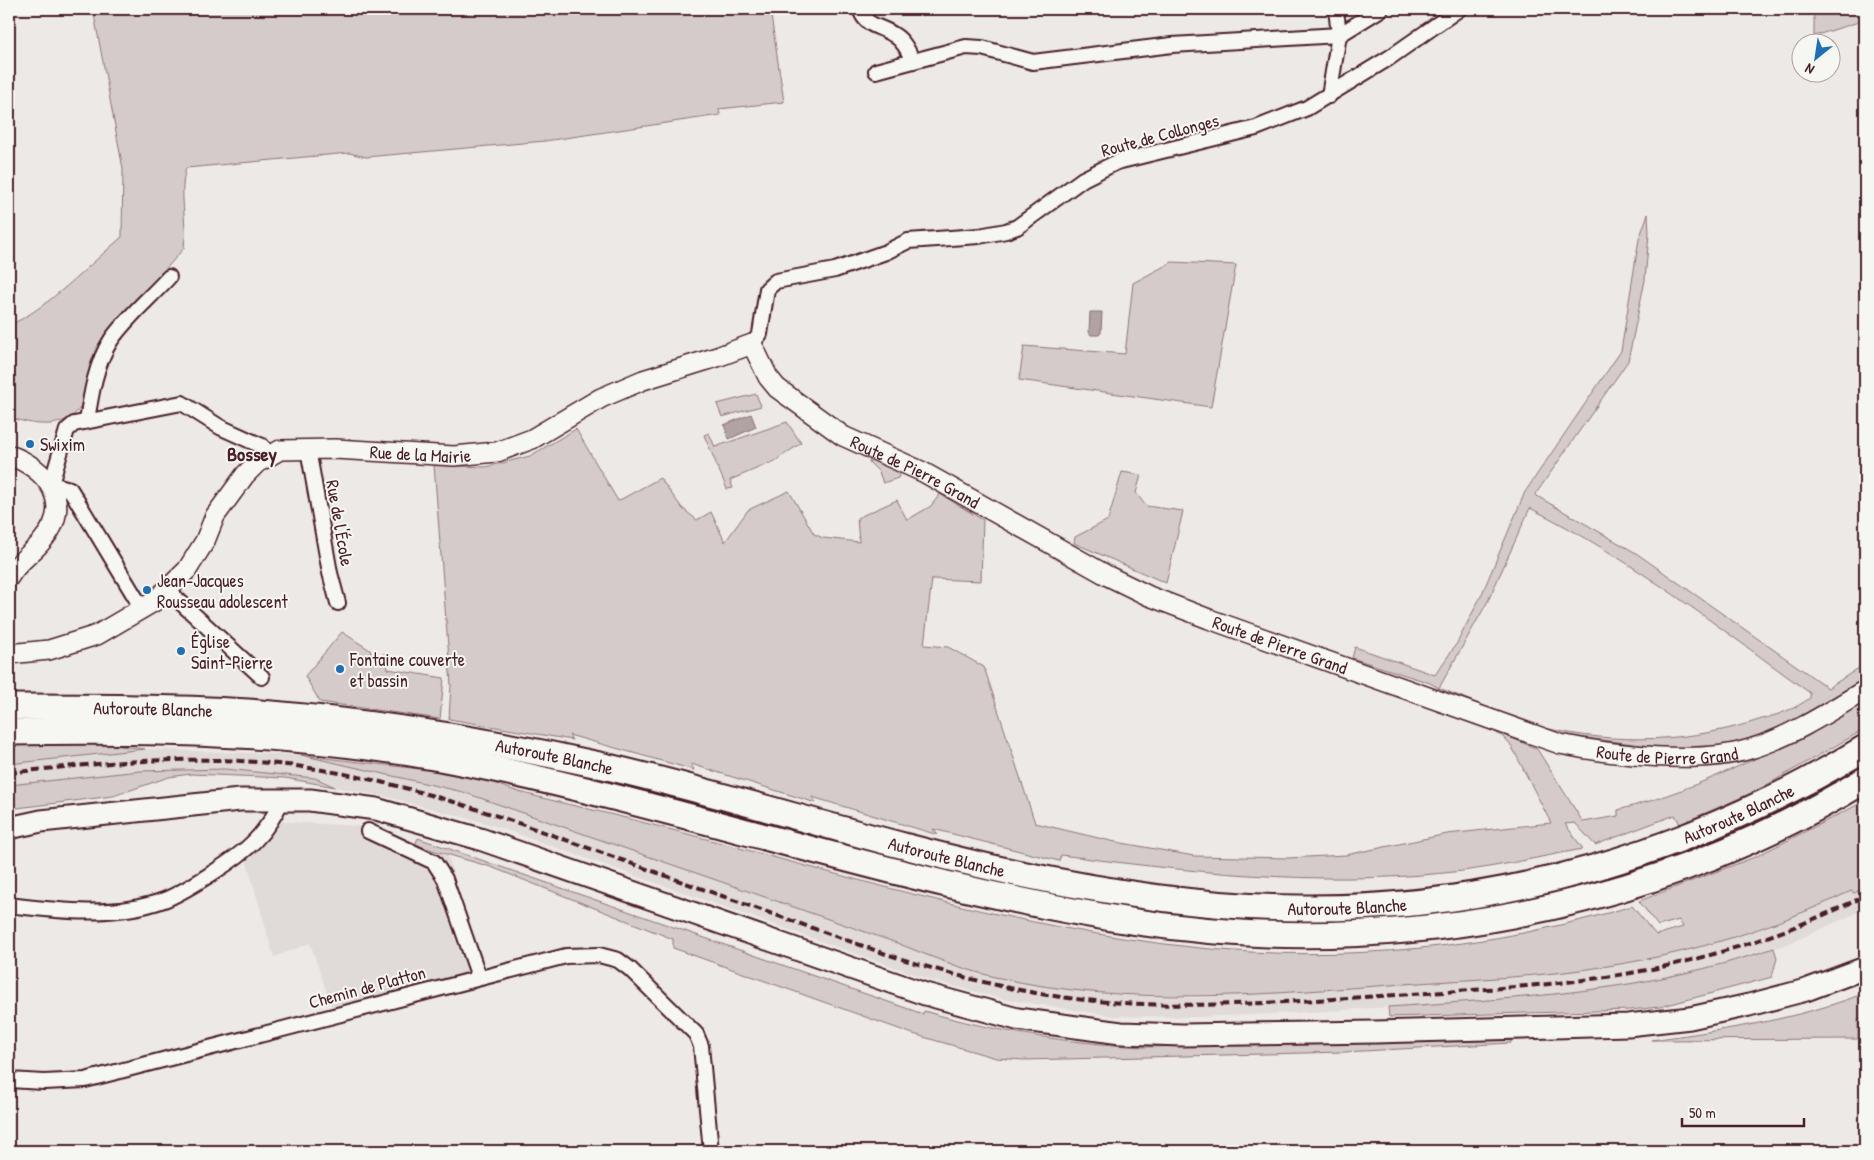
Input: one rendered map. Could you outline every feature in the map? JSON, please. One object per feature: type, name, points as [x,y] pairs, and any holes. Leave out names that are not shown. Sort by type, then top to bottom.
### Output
[{"type":"highway","name":"Autoroute Blanche","points":[[9,707],[169,708],[244,712],[321,718],[422,732],[601,766],[863,835],[1018,873],[1150,896],[1232,905],[1298,908],[1349,908],[1439,900],[1505,890],[1577,873],[1673,844],[1719,825],[1809,781],[1865,748]]},
{"type":"highway","name":"Autoroute Blanche","points":[[9,732],[99,731],[229,734],[303,740],[421,755],[470,764],[606,795],[1006,898],[1140,922],[1232,932],[1289,935],[1366,933],[1478,922],[1584,900],[1650,880],[1722,852],[1794,819],[1865,780]]},
{"type":"main road","points":[[9,828],[41,821],[194,804],[283,798],[376,809],[428,822],[925,994],[989,1013],[1085,1029],[1182,1035],[1628,1025],[1690,1018],[1749,1005],[1806,990],[1865,968]]},
{"type":"main road","points":[[9,821],[41,821]]},
{"type":"street","points":[[860,9],[866,21],[873,27],[890,32],[902,41],[913,61]]},
{"type":"street","points":[[1329,96],[1339,35],[1336,9]]},
{"type":"street","points":[[876,71],[973,47],[1033,62],[1172,45],[1339,35],[1381,9]]},
{"type":"street","name":"Route de Collonges","points":[[752,344],[760,334],[767,289],[772,283],[835,270],[886,252],[908,241],[1006,231],[1033,218],[1083,179],[1111,164],[1256,128],[1307,108],[1329,96],[1459,9]]},
{"type":"street","points":[[87,421],[91,394],[107,348],[118,331],[169,277]]},
{"type":"street","name":"Rue de la Mairie","points":[[9,654],[60,648],[97,635],[143,610],[179,580],[205,541],[215,516],[244,475],[257,463],[271,455],[287,449],[454,456],[498,452],[532,439],[601,398],[636,382],[752,344]]},
{"type":"street","name":"Route de Pierre Grand","points":[[752,344],[768,377],[778,388],[836,431],[861,445],[923,472],[1108,576],[1149,596],[1209,619],[1560,744],[1595,750],[1666,756],[1705,756],[1732,753],[1748,750],[1782,736],[1865,690]]},
{"type":"street","points":[[50,484],[67,430],[74,424],[182,403],[220,427],[262,446],[271,455]]},
{"type":"street","name":"Rue de l'École","points":[[308,449],[330,572],[338,602]]},
{"type":"street","points":[[9,455],[30,463],[50,484],[55,496],[56,508],[52,526],[43,542],[24,557],[9,577]]},
{"type":"street","points":[[50,484],[70,489],[143,610]]},
{"type":"street","points":[[167,590],[262,677]]},
{"type":"street","points":[[9,638],[26,648],[40,651]]},
{"type":"street","points":[[9,905],[96,911],[162,900],[193,885],[250,847],[271,821],[283,798]]},
{"type":"street","points":[[368,831],[425,857],[438,868],[445,878],[479,977]]},
{"type":"street","name":"Chemin de Platton","points":[[9,1080],[44,1082],[86,1080],[479,977],[578,954],[610,957],[630,968],[696,1034],[701,1046],[711,1151]]},
{"type":"shaded area","points":[[93,9],[770,9],[784,102],[719,109],[720,115],[545,141],[366,157],[349,153],[186,168],[183,188],[184,248],[99,346],[80,408],[65,420],[56,423],[37,424],[9,417],[9,325],[23,318],[52,298],[122,237],[123,169]]},
{"type":"shaded area","points":[[1814,9],[1865,9],[1865,20],[1827,32],[1814,32]]},
{"type":"shaded area","points":[[1648,214],[1649,234],[1645,280],[1628,361],[1535,495],[1636,553],[1828,688],[1865,664],[1865,681],[1774,731],[1735,744],[1704,748],[1665,748],[1563,735],[1535,725],[1572,733],[1627,739],[1709,733],[1736,727],[1793,708],[1810,698],[1810,693],[1639,571],[1568,528],[1530,508],[1488,601],[1439,688],[1430,683],[1352,658],[1355,647],[1435,675],[1457,643],[1481,596],[1525,492],[1621,351],[1639,239]]},
{"type":"shaded area","points":[[1172,262],[1236,265],[1211,407],[1019,380],[1024,346],[1125,354],[1133,283]]},
{"type":"shaded area","points":[[1090,312],[1102,312],[1101,333],[1099,335],[1091,335],[1089,332]]},
{"type":"shaded area","points":[[756,394],[761,406],[722,417],[717,404]]},
{"type":"shaded area","points":[[751,414],[756,427],[729,439],[724,425]]},
{"type":"shaded area","points":[[787,422],[801,443],[775,461],[730,480],[733,488],[727,489],[704,435],[709,433],[715,447]]},
{"type":"shaded area","points":[[576,429],[618,501],[660,478],[682,508],[697,520],[711,512],[725,542],[748,510],[789,491],[814,534],[823,538],[859,542],[857,518],[897,500],[907,520],[931,506],[940,494],[983,520],[981,581],[932,579],[924,645],[948,647],[984,667],[1035,823],[1111,841],[1194,856],[1288,858],[1346,855],[1447,834],[1551,823],[1512,747],[1503,737],[1487,727],[1537,749],[1583,822],[1618,816],[1618,810],[1682,790],[1714,777],[1776,749],[1865,701],[1865,729],[1756,791],[1680,824],[1675,815],[1595,845],[1575,823],[1565,824],[1583,849],[1496,866],[1444,873],[1396,877],[1300,878],[1205,872],[1061,855],[1059,861],[933,829],[938,835],[812,797],[816,803],[691,764],[694,770],[569,735],[572,740],[449,719],[451,685],[434,465],[486,467],[530,456]]},
{"type":"shaded area","points":[[870,459],[901,471],[898,478],[883,483],[879,472],[869,462]]},
{"type":"shaded area","points":[[1122,472],[1141,475],[1136,493],[1146,506],[1183,511],[1166,583],[1074,543],[1075,537],[1108,520]]},
{"type":"shaded area","points":[[342,632],[370,650],[374,661],[385,653],[388,669],[444,678],[440,719],[320,702],[305,676]]},
{"type":"shaded area","points":[[1439,688],[1503,714],[1437,691]]},
{"type":"shaded area","points":[[104,744],[145,749],[9,764],[9,745]]},
{"type":"shaded area","points":[[145,749],[301,755],[463,792],[897,943],[948,963],[1023,982],[1116,995],[1196,998],[1577,970],[1663,955],[1768,927],[1851,891],[1854,893],[1865,888],[1865,909],[1788,944],[1686,974],[1615,988],[1514,999],[1295,1013],[1194,1017],[1114,1016],[1003,999],[931,980],[489,824],[388,797],[335,787],[315,778],[225,769],[167,770],[9,785],[9,764]]},
{"type":"shaded area","points":[[301,755],[477,778],[529,795],[622,817],[908,893],[980,910],[1126,939],[1200,948],[1309,954],[1418,948],[1472,942],[1526,932],[1632,906],[1656,935],[1683,927],[1679,920],[1658,926],[1639,901],[1755,857],[1865,801],[1865,888],[1854,893],[1851,891],[1794,916],[1735,937],[1645,960],[1588,969],[1509,977],[1249,994],[1199,996],[1097,993],[1046,987],[970,970],[463,792]]},
{"type":"shaded area","points":[[225,769],[315,778],[335,787],[285,778],[191,774],[169,777],[113,796],[9,809],[9,785],[140,771]]},
{"type":"shaded area","points":[[271,821],[375,827],[415,845],[447,853],[487,986],[337,1022],[310,943],[274,957],[244,852]]},
{"type":"shaded area","points":[[418,838],[923,1014],[924,1011],[1005,1031],[1087,1043],[1143,1047],[1511,1040],[1511,1043],[1344,1052],[1024,1060],[996,1058],[913,1034],[673,948],[673,939],[491,867],[415,845]]},
{"type":"shaded area","points":[[1774,948],[1777,958],[1772,977],[1660,1007],[1630,1010],[1389,1017],[1388,1007],[1535,996],[1631,984],[1679,975]]},
{"type":"shaded area","points":[[1865,993],[1865,1019],[1858,1019],[1858,1039],[1651,1040],[1760,1023],[1813,1010]]},
{"type":"railway","points":[[9,773],[106,763],[203,760],[268,763],[352,775],[474,808],[886,954],[938,970],[990,984],[1043,994],[1134,1004],[1209,1005],[1322,1000],[1525,986],[1620,975],[1680,963],[1734,948],[1787,930],[1865,896]]},
{"type":"place","name":"Swixim","points":[[30,444]]},
{"type":"place","name":"Jean-Jacques Rousseau adolescent","points":[[147,590]]},
{"type":"place","name":"Église Saint-Pierre","points":[[181,651]]},
{"type":"place","name":"Fontaine couverte et bassin","points":[[340,669]]},
{"type":"district","name":"Bossey","points":[[252,453]]}]
